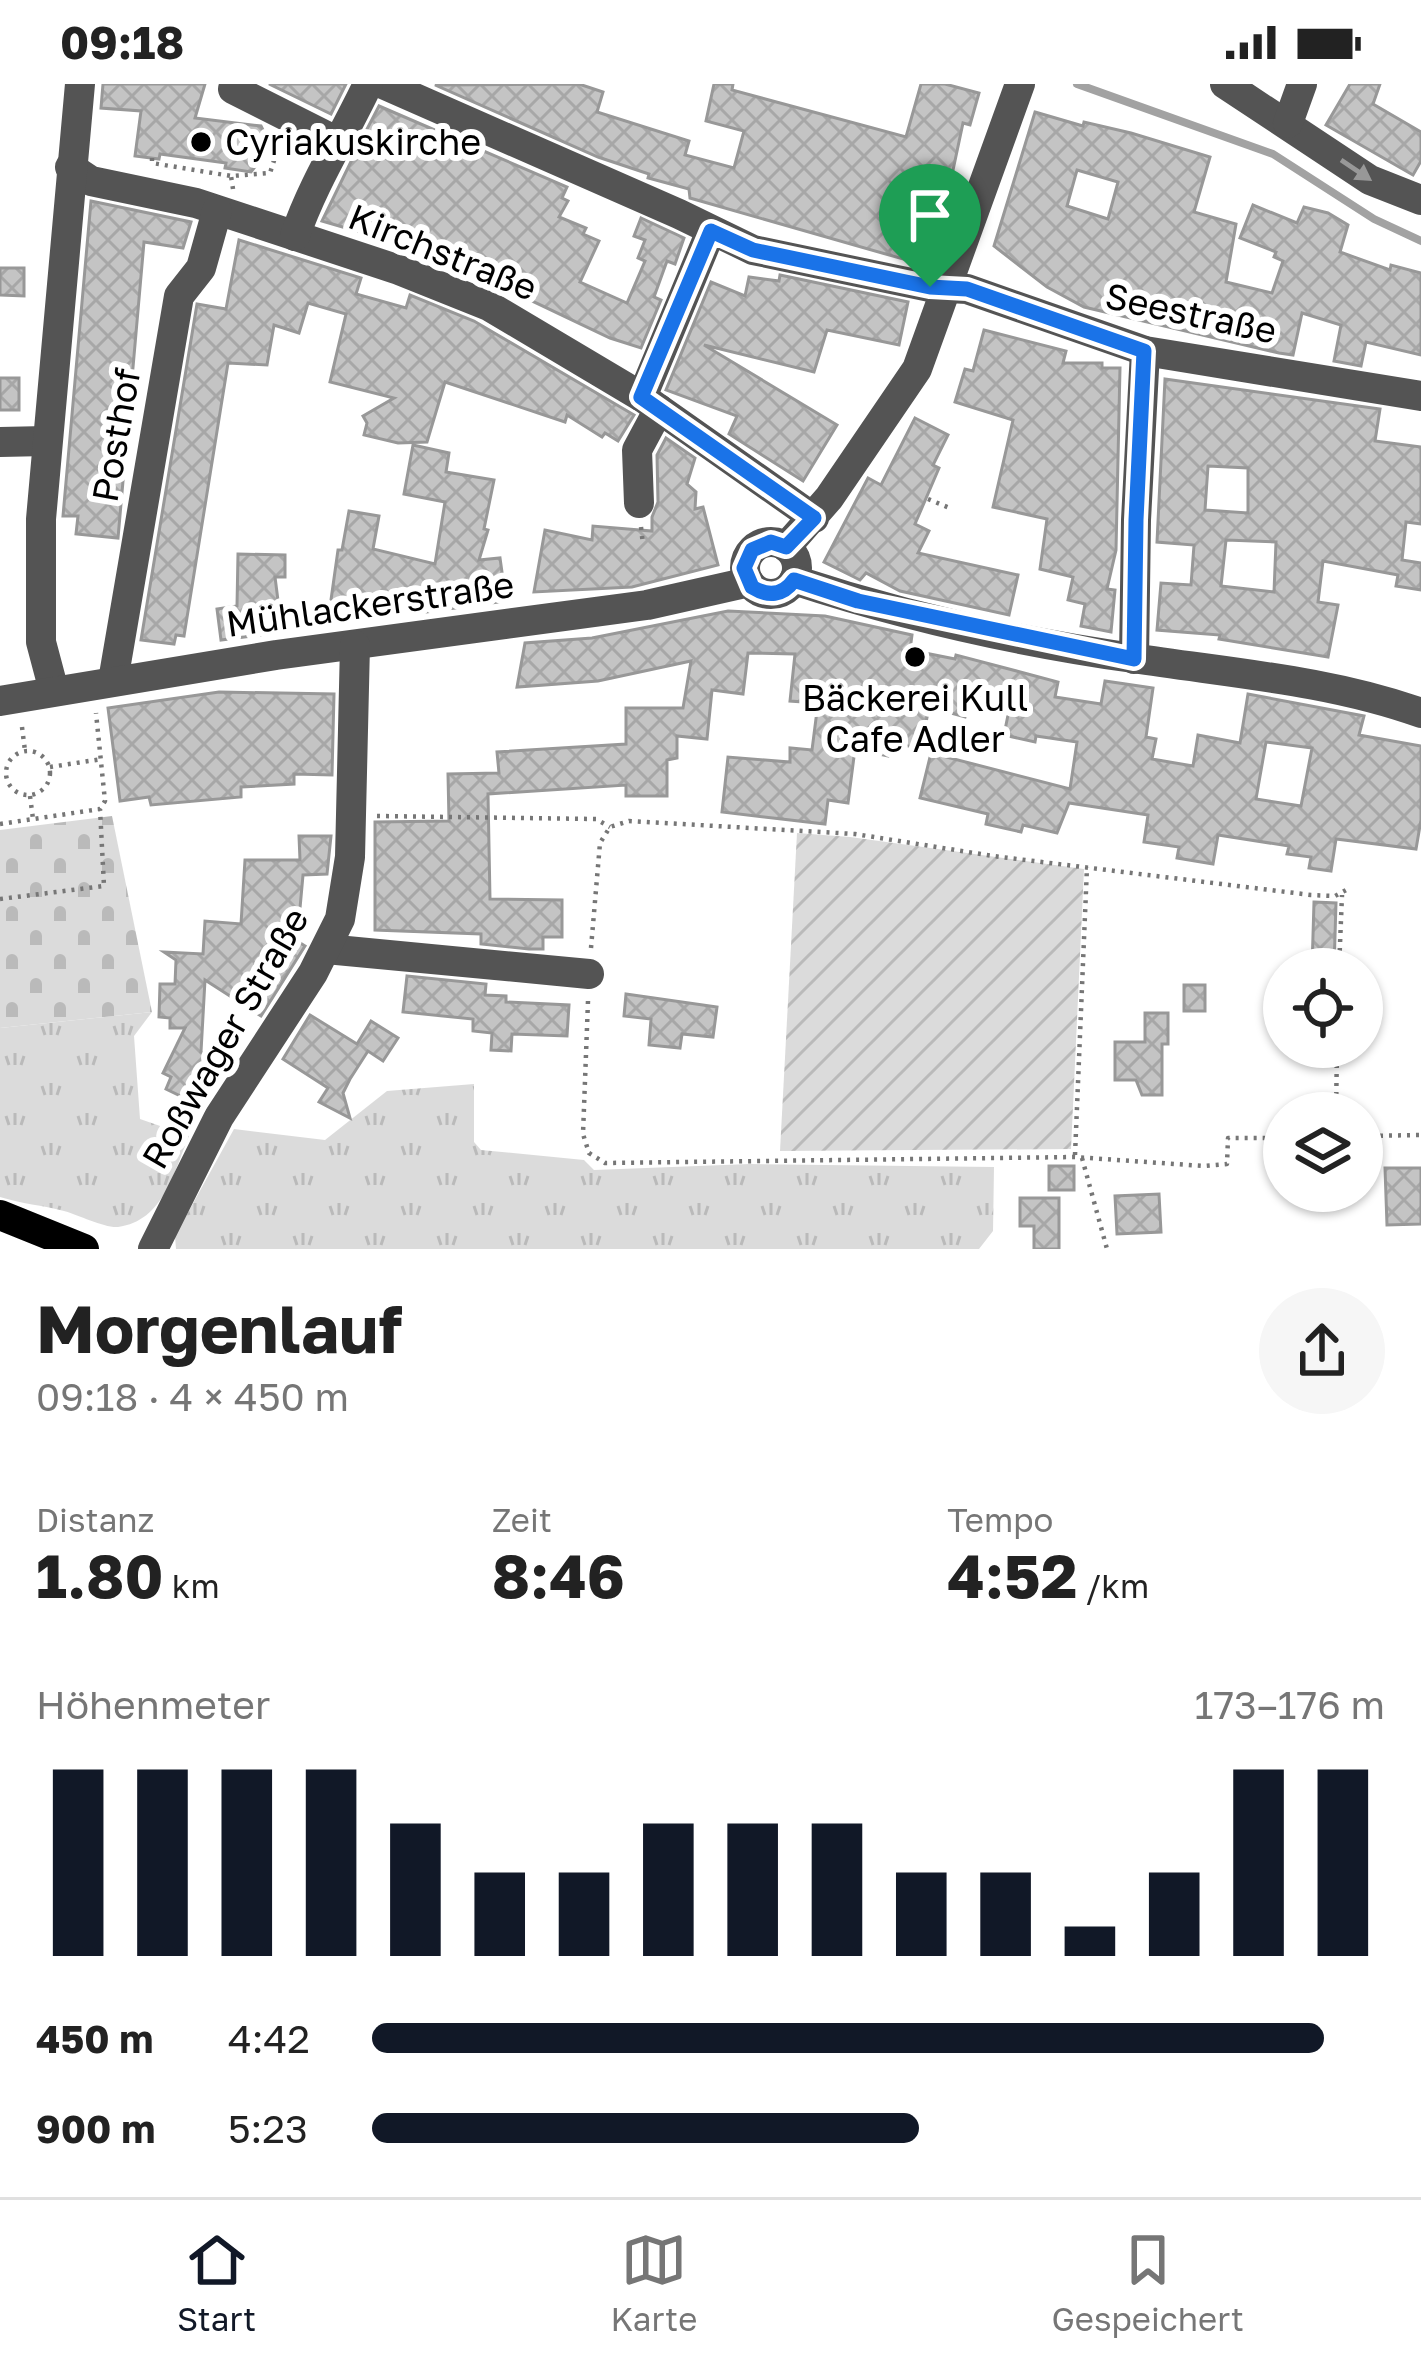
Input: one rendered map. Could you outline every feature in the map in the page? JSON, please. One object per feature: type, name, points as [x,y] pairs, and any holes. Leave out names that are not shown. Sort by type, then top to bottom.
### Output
[{"type":"main road","points":[[0,1215],[84,1249]]},
{"type":"street","points":[[54,691],[41,642],[46,441],[80,84]]},
{"type":"street","points":[[295,236],[307,201],[368,84]]},
{"type":"street","name":"Seestraße","points":[[383,84],[753,250],[967,289],[1144,351],[1421,396]]},
{"type":"street","points":[[1225,84],[1370,180],[1421,200]]},
{"type":"street","points":[[1288,123],[1302,84]]},
{"type":"street","points":[[786,547],[801,510],[917,369],[1019,88]]},
{"type":"street","points":[[232,89],[340,143]]},
{"type":"street","name":"Kirchstraße","points":[[70,167],[91,181],[196,203],[399,270],[489,306],[650,403],[801,510]]},
{"type":"street","name":"Posthof","points":[[102,683],[179,296],[201,268],[227,215]]},
{"type":"street","points":[[639,503],[637,450],[711,231]]},
{"type":"street","points":[[1134,659],[1144,351]]},
{"type":"street","points":[[0,442],[46,441]]},
{"type":"street","points":[[771,542],[786,547],[797,568],[794,580],[781,592],[761,592],[749,582],[744,568],[752,550],[771,542]]},
{"type":"street","points":[[794,580],[858,601],[1134,659],[1313,685],[1421,713]]},
{"type":"street","name":"Mühlackerstraße","points":[[0,701],[647,605],[749,582]]},
{"type":"street","name":"Roßwager Straße","points":[[152,1249],[219,1117],[326,950],[340,919],[352,815],[355,645]]},
{"type":"street","points":[[326,950],[590,974]]},
{"type":"path","points":[[152,158],[152,163],[231,176],[270,173],[282,135]]},
{"type":"path","points":[[201,171],[203,160]]},
{"type":"path","points":[[227,215],[231,176]]},
{"type":"path","points":[[928,499],[952,509]]},
{"type":"path","points":[[0,899],[104,886],[102,683]]},
{"type":"path","points":[[25,751],[41,755],[50,767],[47,785],[30,796],[14,791],[3,776],[10,759],[25,751]]},
{"type":"path","points":[[50,767],[102,759]]},
{"type":"path","points":[[30,796],[33,819]]},
{"type":"path","points":[[0,824],[100,809]]},
{"type":"path","points":[[352,815],[596,819],[610,826],[629,821],[856,834],[1310,895],[1345,892],[1341,948]]},
{"type":"path","points":[[610,826],[600,843],[583,1134],[590,1153],[605,1162],[1078,1157],[1204,1166],[1227,1164],[1228,1138],[1263,1138]]},
{"type":"path","points":[[1087,867],[1078,1157],[1106,1249]]},
{"type":"path","points":[[1383,1136],[1421,1135]]},
{"type":"green space","points":[[112,816],[152,1012],[0,1028],[0,830]]},
{"type":"green space","points":[[797,833],[1084,869],[1071,1149],[780,1151]]},
{"type":"green space","points":[[152,1012],[134,1036],[140,1119],[189,1136],[157,1205],[134,1223],[112,1227],[0,1197],[0,1028]]},
{"type":"green space","points":[[474,1084],[474,1142],[481,1150],[584,1160],[594,1170],[750,1164],[994,1167],[993,1231],[979,1249],[176,1249],[175,1236],[234,1129],[325,1140],[387,1091]]},
{"type":"building","name":"Cyriakuskirche","points":[[103,84],[205,84],[195,118],[261,126],[271,146],[251,172],[225,168],[226,163],[160,154],[159,159],[135,156],[141,111],[101,108]]},
{"type":"building","points":[[269,84],[346,84],[331,114]]},
{"type":"building","points":[[579,84],[603,92],[597,112],[689,141],[685,155],[734,168],[744,131],[706,121],[714,84],[733,84],[732,90],[906,137],[921,84],[945,84],[979,93],[970,125],[963,123],[949,189],[923,182],[903,259],[690,198],[689,189],[648,178],[649,174],[598,157],[435,85]]},
{"type":"building","points":[[1350,84],[1380,84],[1373,104],[1421,132],[1421,161],[1413,175],[1326,125]]},
{"type":"building","points":[[379,106],[567,187],[562,198],[568,201],[559,217],[586,228],[583,234],[599,241],[580,282],[627,303],[645,261],[638,258],[645,240],[634,236],[641,218],[684,238],[675,264],[667,261],[654,297],[661,300],[641,348],[469,271],[401,244],[322,221],[363,137],[386,140],[366,131]]},
{"type":"building","points":[[1035,112],[1131,133],[1210,157],[1194,212],[1236,224],[1226,282],[1272,293],[1283,261],[1274,257],[1276,252],[1240,238],[1253,205],[1297,223],[1304,207],[1328,213],[1348,225],[1340,252],[1390,270],[1391,265],[1421,273],[1421,355],[1366,342],[1361,366],[1334,361],[1341,325],[1302,313],[1293,355],[1084,307],[1047,287],[994,246]],"holes":[[[1077,170],[1118,182],[1108,219],[1067,206]]]},
{"type":"building","points":[[91,201],[191,222],[183,248],[144,242],[118,538],[76,534],[78,516],[63,516]]},
{"type":"building","points":[[239,240],[361,278],[356,294],[406,308],[410,295],[474,321],[634,415],[618,441],[605,433],[602,437],[567,415],[565,422],[445,382],[427,442],[398,443],[364,435],[367,423],[363,416],[394,398],[330,382],[346,314],[308,303],[299,333],[274,325],[267,365],[228,363],[184,636],[176,635],[174,644],[141,640],[197,304],[226,309]]},
{"type":"building","points":[[0,268],[24,268],[24,296],[0,295]]},
{"type":"building","points":[[780,275],[908,302],[899,345],[827,330],[814,372],[704,345],[837,425],[803,481],[729,434],[737,416],[666,390],[711,282],[745,296],[749,277],[779,281]]},
{"type":"building","points":[[984,330],[1066,351],[1063,363],[1120,368],[1116,550],[1107,589],[1115,590],[1111,632],[1081,626],[1085,604],[1068,600],[1073,577],[1040,569],[1047,519],[993,507],[1013,420],[955,402],[965,369],[973,371]]},
{"type":"building","points":[[0,378],[19,378],[19,410],[0,410]]},
{"type":"building","points":[[1165,379],[1380,409],[1375,441],[1421,447],[1421,524],[1406,522],[1402,560],[1421,563],[1421,590],[1396,586],[1398,575],[1323,561],[1318,602],[1338,605],[1328,657],[1219,639],[1220,635],[1157,630],[1161,583],[1191,585],[1194,545],[1157,542]],"holes":[[[1208,466],[1248,468],[1248,513],[1205,510]],[[1226,540],[1276,542],[1274,592],[1221,586]]]},
{"type":"building","points":[[915,418],[948,435],[933,465],[939,468],[915,524],[929,531],[918,553],[1018,575],[1009,615],[900,591],[866,573],[860,580],[824,562],[868,478],[881,485]]},
{"type":"building","points":[[666,438],[695,458],[687,484],[696,492],[695,509],[703,507],[718,565],[632,587],[534,592],[545,530],[592,540],[593,526],[652,531],[658,502],[657,455]]},
{"type":"building","points":[[413,445],[449,453],[446,472],[494,480],[479,560],[500,558],[506,601],[426,612],[330,607],[349,511],[379,516],[373,549],[435,564],[445,502],[404,494]]},
{"type":"building","points":[[238,554],[285,555],[285,577],[275,577],[282,632],[221,640],[217,609],[237,606]]},
{"type":"building","points":[[728,611],[825,616],[912,635],[910,650],[955,659],[956,655],[1058,682],[1055,697],[1101,704],[1105,681],[1153,688],[1146,737],[1156,739],[1152,759],[1193,766],[1198,735],[1240,743],[1248,694],[1364,716],[1359,735],[1421,746],[1416,849],[1336,839],[1331,871],[1309,868],[1311,857],[1287,854],[1289,846],[1218,835],[1213,864],[1177,858],[1179,847],[1144,842],[1148,815],[1069,803],[1057,833],[1023,825],[1021,832],[986,824],[988,814],[920,798],[931,753],[1070,789],[1077,742],[1036,736],[1035,742],[1004,735],[1010,705],[970,694],[965,717],[929,707],[921,749],[891,742],[888,756],[855,749],[848,803],[828,800],[825,824],[722,812],[728,757],[790,762],[790,748],[812,750],[818,703],[790,701],[795,654],[748,653],[743,694],[712,690],[707,739],[677,736],[677,758],[667,760],[667,796],[626,796],[626,785],[488,794],[490,899],[562,900],[562,937],[543,937],[543,949],[529,949],[481,944],[481,934],[375,930],[375,822],[449,821],[448,774],[499,773],[497,752],[626,744],[626,708],[683,708],[691,661],[598,681],[517,687],[525,643],[592,638]],"holes":[[[1266,742],[1312,748],[1301,806],[1256,799]]]},
{"type":"building","points":[[219,692],[334,694],[332,775],[294,774],[294,784],[241,787],[241,797],[151,805],[149,797],[120,801],[108,708]]},
{"type":"building","points":[[299,836],[331,836],[327,874],[303,875],[297,941],[305,946],[261,1016],[205,980],[201,1052],[212,1057],[210,1071],[191,1101],[166,1089],[171,1077],[163,1073],[185,1028],[170,1028],[170,1018],[159,1017],[160,984],[175,984],[176,960],[164,952],[203,954],[205,921],[241,924],[245,860],[300,860]]},
{"type":"building","points":[[1314,902],[1336,903],[1335,948],[1313,948]]},
{"type":"building","points":[[407,976],[486,984],[485,995],[506,996],[506,1002],[569,1005],[567,1036],[512,1034],[511,1051],[491,1050],[492,1033],[473,1031],[473,1019],[403,1012]]},
{"type":"building","points":[[1184,985],[1205,985],[1205,1011],[1184,1011]]},
{"type":"building","points":[[626,994],[717,1007],[713,1037],[682,1034],[680,1048],[649,1045],[651,1019],[624,1016]]},
{"type":"building","points":[[1145,1013],[1168,1013],[1168,1044],[1162,1044],[1162,1095],[1142,1095],[1136,1080],[1115,1080],[1115,1042],[1145,1042]]},
{"type":"building","points":[[310,1015],[357,1044],[371,1021],[398,1038],[383,1061],[368,1051],[350,1079],[343,1093],[350,1118],[319,1102],[328,1088],[283,1059]]},
{"type":"building","points":[[1049,1166],[1074,1166],[1074,1190],[1049,1190]]},
{"type":"building","points":[[1385,1168],[1421,1168],[1421,1224],[1387,1225]]},
{"type":"building","points":[[1159,1194],[1161,1232],[1117,1234],[1115,1196]]},
{"type":"building","points":[[1020,1198],[1059,1198],[1059,1249],[1034,1249],[1034,1226],[1020,1226]]},
{"type":"waterway","points":[[1077,84],[1273,154],[1374,219],[1421,241]]},
{"type":"place","name":"Cyriakuskirche","points":[[201,142]]},
{"type":"place","name":"Bäckerei Kull Cafe Adler","points":[[915,657]]},
{"type":"route","points":[[711,231],[753,250],[930,287],[967,289],[1144,351],[1134,659],[858,601],[794,580],[781,592],[761,592],[747,578],[746,558],[760,544],[786,547],[814,518],[641,397],[711,231]]}]
